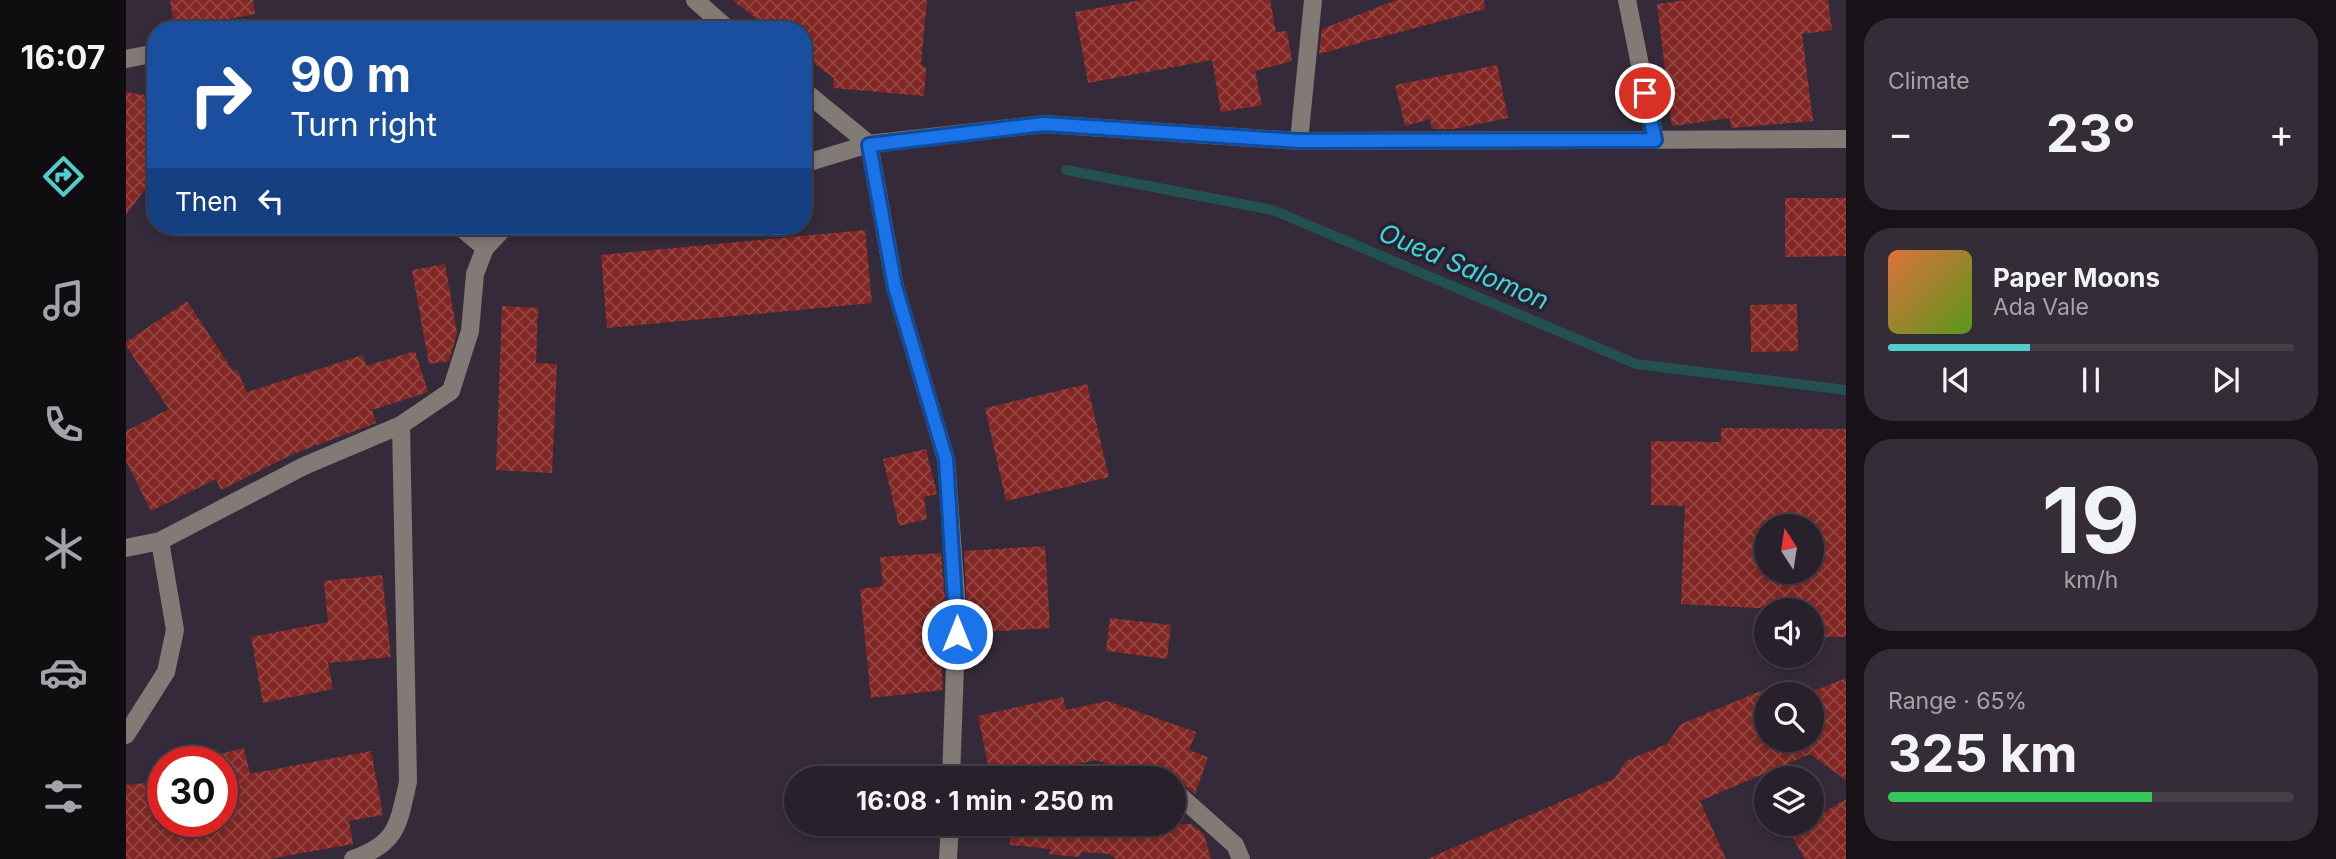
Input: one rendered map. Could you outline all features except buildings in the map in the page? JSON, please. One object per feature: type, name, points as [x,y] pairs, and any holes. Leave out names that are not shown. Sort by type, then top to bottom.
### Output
[{"type":"street","points":[[1299,141],[1313,0]]},
{"type":"street","points":[[1627,0],[1655,140]]},
{"type":"street","points":[[698,1],[720,21]]},
{"type":"street","points":[[126,58],[147,55]]},
{"type":"street","points":[[812,98],[869,145],[895,287],[946,459],[957,610],[951,766]]},
{"type":"street","points":[[812,161],[869,145],[1044,124],[1299,141],[1846,139]]},
{"type":"street","points":[[470,235],[485,248]]},
{"type":"street","points":[[126,548],[160,541],[304,466],[401,425],[451,391],[470,331],[475,274],[485,248],[497,235]]},
{"type":"street","points":[[353,859],[377,850],[397,830],[408,782],[401,425]]},
{"type":"street","points":[[126,735],[166,672],[175,629],[160,541]]},
{"type":"street","points":[[1186,801],[1235,845],[1241,859]]},
{"type":"street","points":[[948,859],[949,836]]},
{"type":"waterway","name":"Oued Salomon","points":[[1066,170],[1273,210],[1636,364],[1846,390]]},
{"type":"route","points":[[957,634],[946,459],[895,287],[869,145],[1044,124],[1299,141],[1655,140],[1645,93]]}]
